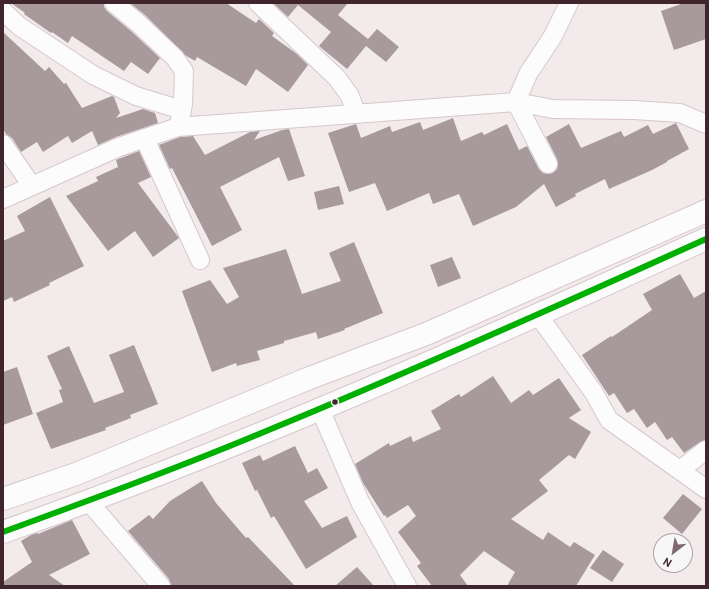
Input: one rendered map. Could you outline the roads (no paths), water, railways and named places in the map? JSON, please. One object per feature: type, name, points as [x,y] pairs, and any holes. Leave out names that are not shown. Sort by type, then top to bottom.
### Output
[{"type":"main road","points":[[3,500],[76,474],[307,379],[426,334],[706,211]]},
{"type":"main road","points":[[3,532],[89,502],[320,409],[538,315],[706,239]]},
{"type":"main road","points":[[526,289],[538,315]]},
{"type":"main road","points":[[307,379],[320,409]]},
{"type":"main road","points":[[76,474],[89,502]]},
{"type":"street","points":[[3,199],[119,147],[145,139],[182,108],[184,71],[175,58],[138,23],[114,3]]},
{"type":"street","points":[[258,3],[338,78],[350,96],[356,113]]},
{"type":"street","points":[[516,102],[528,74],[553,36],[569,3]]},
{"type":"street","points":[[3,11],[20,26],[93,75],[136,96],[182,108],[356,113],[516,102],[553,109],[634,110],[680,113],[706,124]]},
{"type":"street","points":[[516,102],[548,164]]},
{"type":"street","points":[[145,139],[200,260]]},
{"type":"street","points":[[3,144],[32,186]]},
{"type":"street","points":[[538,315],[594,393],[609,420],[706,489]]},
{"type":"street","points":[[320,409],[360,502],[407,586]]},
{"type":"street","points":[[680,470],[706,450]]},
{"type":"street","points":[[89,502],[161,586]]}]
